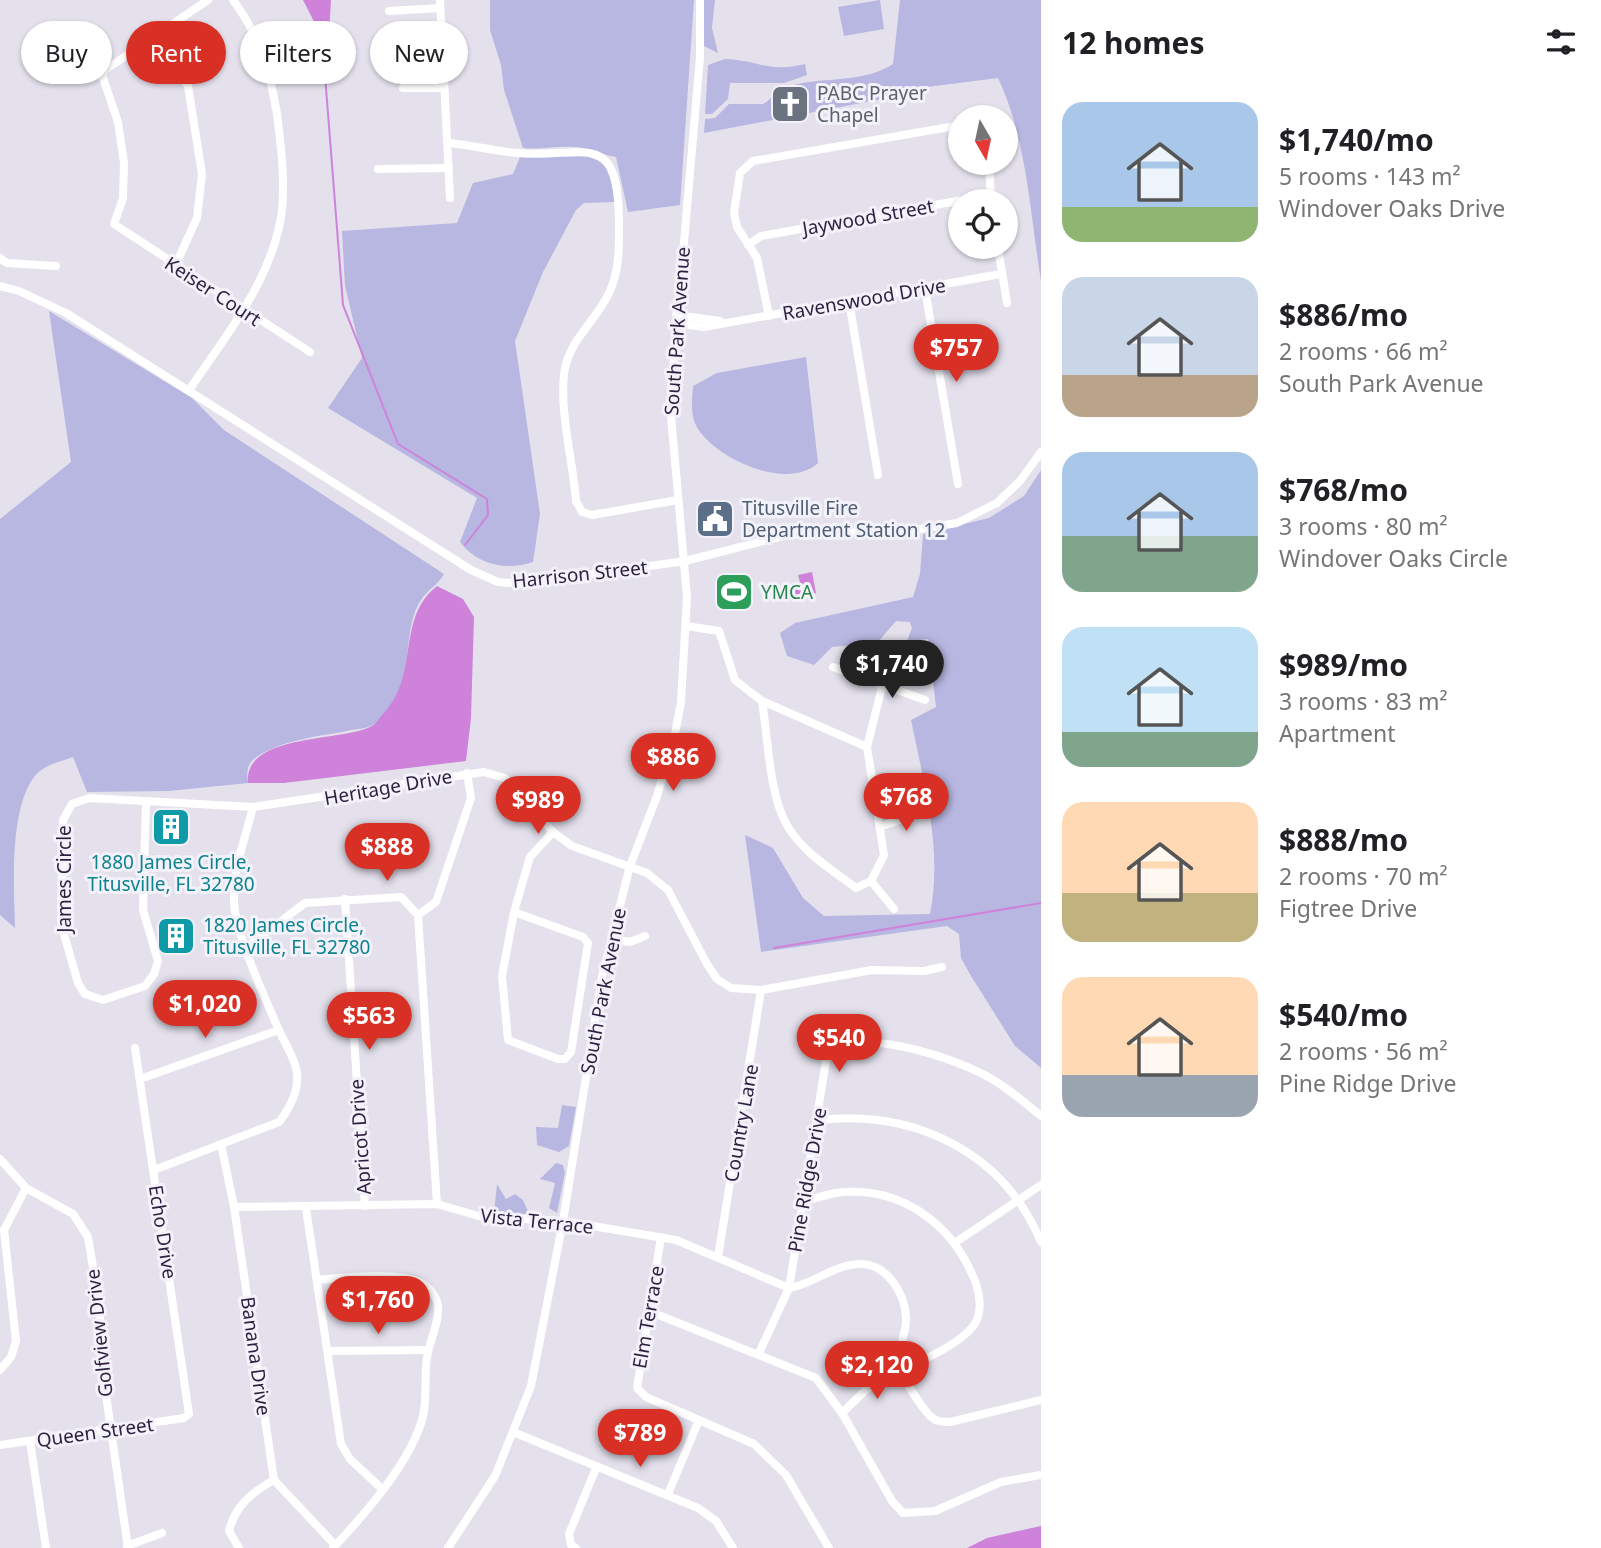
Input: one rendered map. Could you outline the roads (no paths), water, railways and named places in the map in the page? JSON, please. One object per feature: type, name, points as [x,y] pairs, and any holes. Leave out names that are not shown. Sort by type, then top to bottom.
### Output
[{"type":"street","points":[[176,21],[208,0]]},
{"type":"street","points":[[189,390],[243,310],[275,237],[282,211],[283,174],[269,70],[255,37],[233,0]]},
{"type":"street","name":"South Park Avenue","points":[[448,1548],[495,1476],[531,1386],[611,939],[631,866],[657,796],[674,739],[681,702],[685,561],[670,404],[700,57],[699,0]]},
{"type":"street","points":[[389,11],[440,4],[450,198]]},
{"type":"street","name":"Keiser Court","points":[[126,55],[102,75],[103,86],[118,122],[124,163],[123,198],[114,219],[117,228],[310,352]]},
{"type":"street","points":[[175,266],[197,218],[202,174],[187,84]]},
{"type":"street","points":[[403,88],[443,88]]},
{"type":"street","points":[[769,316],[760,268],[737,227],[734,201],[740,173],[753,161],[948,127]]},
{"type":"street","points":[[449,143],[516,153],[572,150],[593,152],[610,163],[619,198],[619,259],[609,294],[570,351],[565,367],[563,387],[576,500],[582,512],[597,515],[678,500]]},
{"type":"street","points":[[378,169],[449,168]]},
{"type":"street","name":"Jaywood Street","points":[[748,245],[761,236],[948,205]]},
{"type":"street","points":[[0,258],[7,263],[56,266]]},
{"type":"street","points":[[999,259],[1007,303]]},
{"type":"street","name":"Ravenswood Drive","points":[[676,319],[726,322],[1001,274]]},
{"type":"street","name":"Harrison Street","points":[[0,286],[19,290],[66,313],[486,578],[523,584],[685,561],[786,534],[914,530],[957,523],[997,503],[1020,481],[1041,452]]},
{"type":"street","points":[[925,289],[958,484]]},
{"type":"street","points":[[849,301],[878,475]]},
{"type":"street","points":[[685,626],[719,631],[735,680],[762,701],[867,747]]},
{"type":"street","points":[[762,701],[775,794],[788,827],[815,858],[856,888],[871,881],[884,855],[882,826],[867,747],[892,647]]},
{"type":"street","points":[[833,667],[925,700]]},
{"type":"street","name":"Heritage Drive","points":[[72,804],[89,798],[232,803],[253,807],[484,772],[505,778],[553,832],[572,846],[631,866],[657,879],[668,890],[717,979],[731,988],[761,990],[872,970],[924,971],[942,967]]},
{"type":"street","points":[[418,915],[436,902],[471,798],[467,773]]},
{"type":"street","name":"James Circle","points":[[72,804],[62,820],[61,924],[78,983],[85,994],[103,1000],[145,986],[154,974],[158,961],[144,925],[146,802]]},
{"type":"street","points":[[154,1170],[279,1122],[289,1108],[297,1074],[247,947],[234,903],[235,884],[253,807]]},
{"type":"street","points":[[882,826],[921,813]]},
{"type":"street","points":[[514,912],[583,937],[588,943],[571,1052],[562,1060],[515,1046],[506,1038],[502,976],[514,912],[530,857],[553,832]]},
{"type":"street","points":[[871,881],[894,909]]},
{"type":"street","points":[[247,947],[305,903],[401,897],[418,915],[437,1205]]},
{"type":"street","name":"Apricot Drive","points":[[345,899],[365,1206]]},
{"type":"street","points":[[611,939],[630,942],[645,936]]},
{"type":"street","name":"Country Lane","points":[[718,1257],[761,990]]},
{"type":"street","points":[[140,1079],[279,1030]]},
{"type":"street","name":"Pine Ridge Drive","points":[[758,1353],[789,1288],[826,1062],[832,1051],[844,1044],[855,1044],[890,1046],[936,1055],[984,1075],[1041,1116]]},
{"type":"street","name":"Echo Drive","points":[[135,1048],[190,1409],[188,1416]]},
{"type":"street","points":[[818,1120],[875,1118],[944,1137],[969,1152],[999,1177],[1018,1200],[1041,1242]]},
{"type":"street","name":"Banana Drive","points":[[221,1144],[234,1207],[274,1480]]},
{"type":"street","name":"Golfview Drive","points":[[0,1159],[26,1188],[69,1211],[88,1237],[99,1303],[110,1429],[127,1547]]},
{"type":"street","points":[[956,1242],[1041,1185]]},
{"type":"street","points":[[0,1370],[9,1361],[16,1341],[4,1230],[26,1188]]},
{"type":"street","points":[[804,1201],[843,1192],[881,1195],[908,1204],[931,1219],[956,1242],[975,1280],[980,1304],[975,1323],[962,1336],[920,1362],[886,1374],[842,1413]]},
{"type":"street","name":"Vista Terrace","points":[[234,1207],[437,1205],[482,1217],[562,1221],[661,1237],[718,1257],[789,1288]]},
{"type":"street","points":[[306,1208],[341,1444],[349,1459],[382,1489]]},
{"type":"street","name":"Elm Terrace","points":[[661,1237],[637,1388],[646,1397],[742,1437],[776,1464],[830,1548]]},
{"type":"street","points":[[789,1288],[841,1268],[862,1264],[879,1270],[895,1283],[906,1316],[899,1354],[900,1368],[924,1411],[936,1421],[950,1422],[1041,1400]]},
{"type":"street","points":[[239,1548],[229,1531],[233,1516],[255,1490],[274,1480],[334,1547],[382,1489],[419,1427],[425,1400],[428,1350],[439,1312],[433,1293],[423,1284],[408,1278],[317,1280]]},
{"type":"street","points":[[651,1312],[816,1378],[842,1413],[892,1501],[903,1513],[935,1511],[1001,1482],[1041,1475]]},
{"type":"street","points":[[328,1351],[428,1350]]},
{"type":"street","name":"Queen Street","points":[[0,1445],[188,1416]]},
{"type":"street","points":[[668,1494],[699,1420]]},
{"type":"street","points":[[513,1432],[596,1468],[668,1494],[709,1515],[733,1548]]},
{"type":"street","points":[[30,1441],[46,1548]]},
{"type":"street","points":[[576,1548],[571,1545],[569,1535],[596,1468]]},
{"type":"street","points":[[127,1547],[162,1533]]},
{"type":"waterway","points":[[326,84],[343,305],[398,444],[487,499],[488,515],[465,545]]},
{"type":"waterway","points":[[774,948],[1041,903]]},
{"type":"place","name":"PABC Prayer Chapel","points":[[790,104]]},
{"type":"place","name":"Titusville Fire Department Station 12","points":[[715,519]]},
{"type":"place","name":"YMCA","points":[[734,592]]},
{"type":"place","name":"1880 James Circle, Titusville, FL 32780","points":[[171,827]]},
{"type":"place","name":"1820 James Circle, Titusville, FL 32780","points":[[176,936]]}]
